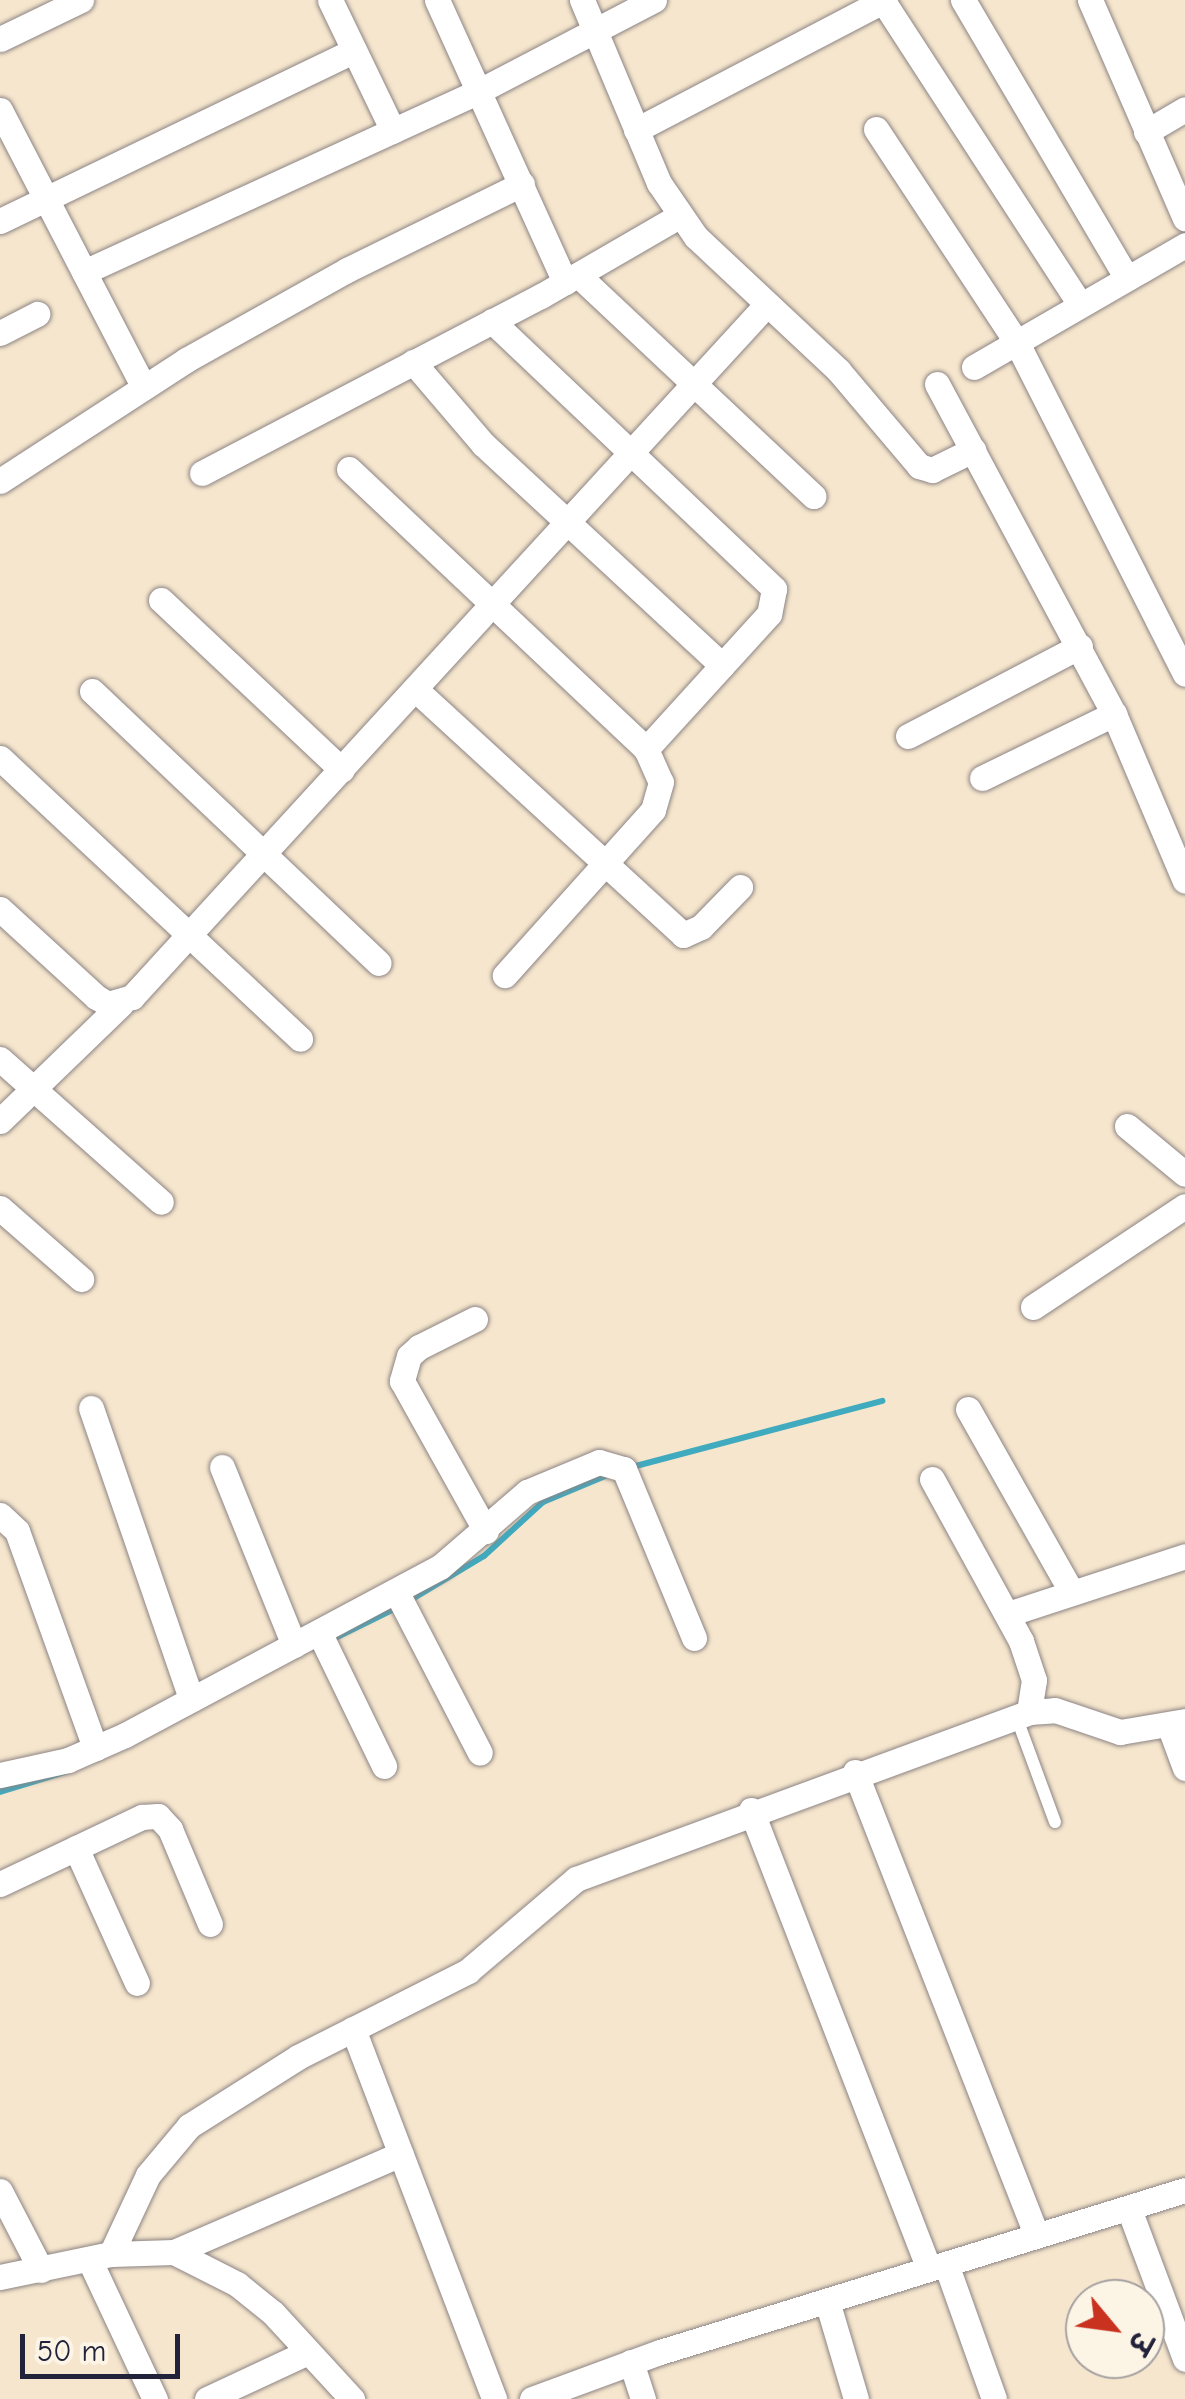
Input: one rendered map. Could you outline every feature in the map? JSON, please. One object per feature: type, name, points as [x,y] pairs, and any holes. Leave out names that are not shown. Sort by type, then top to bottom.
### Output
[{"type":"street","points":[[0,38],[81,0]]},
{"type":"street","points":[[330,0],[393,131]]},
{"type":"street","points":[[437,0],[522,184],[571,278],[813,496]]},
{"type":"street","points":[[582,0],[636,130],[679,216],[766,305],[838,370],[920,466],[932,470],[973,450]]},
{"type":"street","points":[[84,272],[481,90],[654,0]]},
{"type":"street","points":[[636,130],[884,0],[1080,304]]},
{"type":"street","points":[[964,0],[1128,278]]},
{"type":"street","points":[[1090,0],[1185,218]]},
{"type":"street","points":[[0,222],[354,50]]},
{"type":"street","points":[[0,110],[144,386]]},
{"type":"street","points":[[1146,132],[1185,110]]},
{"type":"street","points":[[876,129],[1016,342],[1185,674]]},
{"type":"street","points":[[0,481],[144,386],[347,270],[522,184]]},
{"type":"street","points":[[202,473],[492,321],[679,216]]},
{"type":"street","points":[[974,366],[1185,245]]},
{"type":"street","points":[[0,1121],[190,936],[766,305]]},
{"type":"street","points":[[0,332],[37,314]]},
{"type":"street","points":[[492,321],[774,589],[769,614],[646,749]]},
{"type":"street","points":[[413,362],[483,444],[722,665]]},
{"type":"street","points":[[937,384],[1080,646],[1114,714],[1185,880]]},
{"type":"street","points":[[349,469],[646,749],[660,794],[605,866],[506,975]]},
{"type":"street","points":[[161,600],[342,770]]},
{"type":"street","points":[[908,736],[1080,646]]},
{"type":"street","points":[[416,690],[683,935],[740,887]]},
{"type":"street","points":[[92,691],[379,962]]},
{"type":"street","points":[[982,778],[1114,714]]},
{"type":"street","points":[[0,758],[300,1039]]},
{"type":"street","points":[[0,909],[96,997],[122,1004]]},
{"type":"street","points":[[0,1058],[162,1202]]},
{"type":"street","points":[[1127,1126],[1185,1174]]},
{"type":"street","points":[[1032,1307],[1185,1206]]},
{"type":"street","points":[[0,1208],[81,1279]]},
{"type":"street","points":[[475,1319],[409,1356],[402,1381],[486,1531]]},
{"type":"street","points":[[92,1408],[192,1700]]},
{"type":"street","points":[[968,1409],[1072,1593]]},
{"type":"street","points":[[0,1775],[96,1748],[192,1700],[396,1590],[486,1531],[540,1485],[599,1462],[617,1462],[694,1638]]},
{"type":"street","points":[[222,1467],[294,1645]]},
{"type":"street","points":[[932,1479],[1008,1614],[1032,1668],[1022,1714]]},
{"type":"street","points":[[0,1515],[17,1531],[96,1748]]},
{"type":"street","points":[[1008,1614],[1185,1556]]},
{"type":"street","points":[[396,1590],[480,1753]]},
{"type":"street","points":[[319,1632],[384,1766]]},
{"type":"street","points":[[100,2257],[171,2141],[259,2080],[468,1971],[576,1879],[751,1810],[1022,1714],[1055,1710],[1120,1732],[1177,1723],[1185,1768]]},
{"type":"street","points":[[856,1772],[1037,2236]]},
{"type":"street","points":[[751,1810],[994,2399]]},
{"type":"street","points":[[0,1884],[142,1817],[158,1816],[170,1828],[210,1924]]},
{"type":"street","points":[[76,1848],[136,1983]]},
{"type":"street","points":[[353,2029],[494,2399]]},
{"type":"street","points":[[0,2277],[100,2257],[174,2252],[401,2154]]},
{"type":"street","points":[[532,2399],[631,2362],[1185,2190]]},
{"type":"street","points":[[0,2191],[41,2270]]},
{"type":"street","points":[[1129,2208],[1185,2360]]},
{"type":"street","points":[[174,2252],[237,2284],[352,2399]]},
{"type":"street","points":[[100,2257],[155,2399]]},
{"type":"street","points":[[827,2301],[856,2399]]},
{"type":"street","points":[[207,2399],[308,2352]]},
{"type":"street","points":[[631,2362],[643,2399]]},
{"type":"lane","points":[[1022,1714],[1055,1822]]},
{"type":"waterway","points":[[632,1467],[882,1401]]},
{"type":"waterway","points":[[409,1601],[484,1556],[543,1502],[608,1475]]},
{"type":"waterway","points":[[329,1641],[398,1607]]},
{"type":"waterway","points":[[0,1792],[65,1772]]}]
